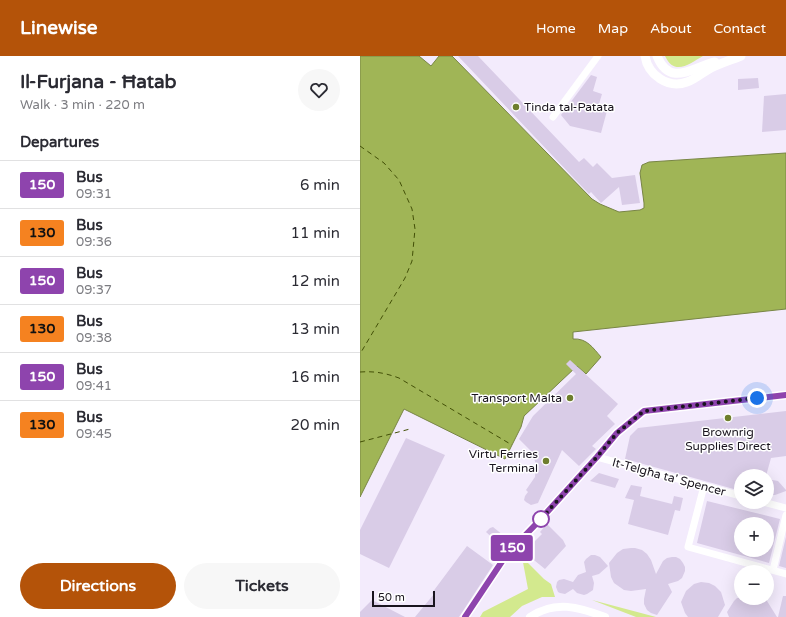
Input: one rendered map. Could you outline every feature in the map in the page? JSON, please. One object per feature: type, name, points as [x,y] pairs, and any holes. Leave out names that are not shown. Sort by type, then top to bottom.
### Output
[{"type":"main road","points":[[645,56],[650,70],[657,77],[666,82],[676,84],[685,83],[711,68],[740,56]]},
{"type":"main road","points":[[657,56],[660,63],[665,68],[678,74],[686,73],[710,63],[740,56]]},
{"type":"street","points":[[553,117],[598,56]]},
{"type":"street","points":[[465,617],[507,554],[539,521],[617,433],[644,411],[786,395]]},
{"type":"street","name":"It-Telgħa ta' Spencer","points":[[597,457],[734,494]]},
{"type":"street","points":[[704,486],[688,547],[755,565]]},
{"type":"street","points":[[774,505],[786,508]]},
{"type":"street","points":[[774,566],[786,515]]},
{"type":"street","points":[[774,570],[786,574]]},
{"type":"street","points":[[530,617],[544,610],[568,606],[580,608],[605,617]]},
{"type":"shaded area","points":[[360,56],[419,56],[431,66],[439,56],[452,56],[592,199],[619,212],[640,210],[644,208],[640,173],[642,165],[649,162],[786,153],[786,309],[573,332],[573,339],[586,342],[601,357],[586,374],[577,366],[524,416],[521,427],[505,459],[404,409],[360,497]]},
{"type":"shaded area","points":[[665,56],[703,56],[688,65],[678,67],[673,66]]},
{"type":"shaded area","points":[[522,557],[551,584],[555,597],[542,597],[522,606],[510,617],[480,617],[483,612],[528,589]]},
{"type":"shaded area","points":[[592,600],[656,617],[636,617]]},
{"type":"building","name":"Tinda tal-Patata","points":[[458,56],[478,56],[579,162],[584,158],[593,167],[597,163],[612,178],[635,175],[640,203],[622,205],[619,187],[601,203],[591,192],[589,194]]},
{"type":"building","points":[[591,75],[597,77],[593,91],[602,94],[599,104],[608,107],[601,133],[570,126],[561,115]]},
{"type":"building","points":[[758,78],[759,88],[738,90],[738,79]]},
{"type":"building","points":[[786,94],[786,130],[762,132],[764,96]]},
{"type":"building","points":[[570,360],[618,404],[607,416],[615,424],[592,446],[596,449],[579,466],[562,450],[538,503],[531,505],[524,500],[528,492],[526,490],[535,477],[536,464],[531,451],[519,439],[533,416],[576,374],[566,364]]},
{"type":"building","points":[[786,411],[786,456],[771,458],[768,469],[734,469],[734,489],[625,459],[630,436],[638,428]]},
{"type":"building","points":[[406,438],[445,455],[389,568],[360,554],[360,530]]},
{"type":"building","points":[[599,473],[619,479],[615,488],[590,481]]},
{"type":"building","points":[[774,480],[778,481],[786,490],[775,495]]},
{"type":"building","points":[[631,485],[642,487],[640,496],[672,504],[674,496],[683,498],[680,511],[675,510],[668,535],[628,524],[634,500],[625,498]]},
{"type":"building","points":[[707,501],[734,508],[734,509],[772,517],[734,517],[734,553],[697,543]]},
{"type":"building","points":[[774,518],[780,519],[774,543]]},
{"type":"building","points":[[547,524],[563,540],[566,546],[545,569],[524,552],[542,534],[540,532]]},
{"type":"building","points":[[493,527],[503,535],[504,537],[501,541],[497,542],[486,532]]},
{"type":"building","points":[[786,537],[786,568],[779,566]]},
{"type":"building","points":[[467,546],[493,565],[459,617],[415,617],[434,594],[432,593]]},
{"type":"building","points":[[631,548],[642,550],[647,554],[656,574],[663,561],[667,558],[676,557],[680,559],[685,567],[682,578],[668,584],[672,592],[657,615],[647,610],[644,604],[646,589],[631,591],[624,590],[614,583],[611,577],[609,563],[617,553],[623,549]]},
{"type":"building","points":[[591,555],[600,557],[608,566],[599,574],[592,576],[594,583],[593,590],[584,595],[577,593],[573,589],[565,594],[558,592],[556,587],[559,580],[564,579],[573,582],[578,575],[586,572],[584,562]]},
{"type":"building","points":[[747,557],[770,557],[769,563]]},
{"type":"building","points":[[701,582],[709,583],[715,586],[721,592],[725,605],[718,617],[688,617],[685,613],[681,602],[686,591],[694,584]]},
{"type":"building","points":[[783,596],[786,596],[786,617],[778,617]]},
{"type":"building","points":[[372,600],[405,617],[360,617],[360,612]]},
{"type":"building","points":[[734,601],[734,605],[770,605],[777,617],[729,617],[727,612]]},
{"type":"ferry route","points":[[360,146],[384,163],[399,180],[412,209],[415,229],[412,261],[405,278],[360,354]]},
{"type":"ferry route","points":[[360,372],[380,373],[399,378],[512,445]]},
{"type":"ferry route","points":[[360,442],[410,429]]},
{"type":"bus line","name":"150","points":[[465,617],[507,554],[580,476],[617,433],[644,411],[786,395]]},
{"type":"place","name":"Tinda tal-Patata","points":[[516,107]]},
{"type":"place","name":"Transport Malta","points":[[570,398]]},
{"type":"place","name":"Brownrig Supplies Direct","points":[[728,418]]},
{"type":"place","name":"Virtu Ferries Terminal","points":[[546,461]]},
{"type":"route","points":[[541,519],[539,521],[617,433],[644,411],[757,398]]}]
